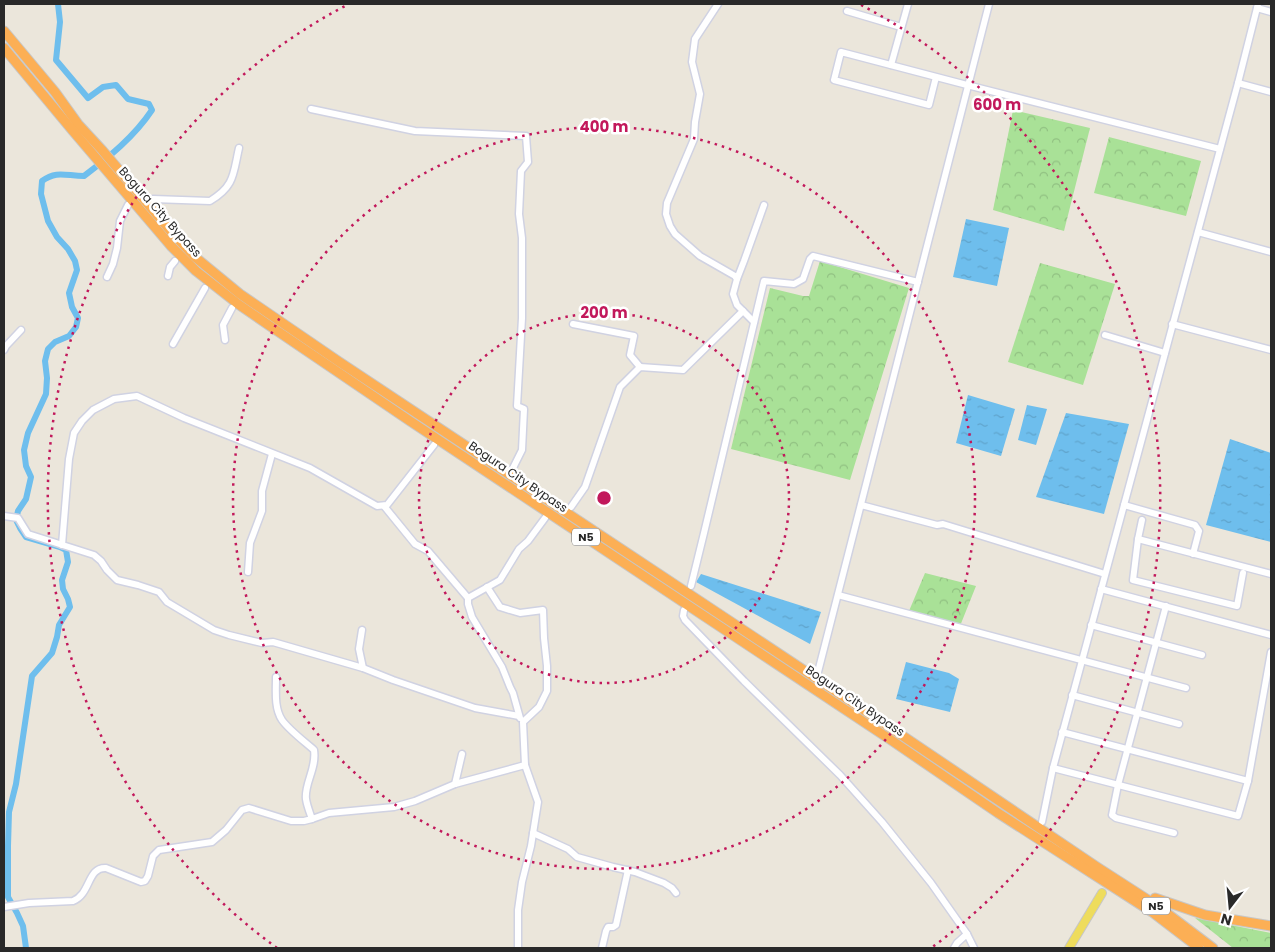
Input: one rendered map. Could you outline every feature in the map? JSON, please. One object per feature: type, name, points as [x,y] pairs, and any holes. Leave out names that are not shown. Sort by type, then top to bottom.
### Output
[{"type":"highway","points":[[4,31],[55,92],[99,153]]},
{"type":"highway","points":[[4,48],[73,131],[99,153]]},
{"type":"highway","name":"Bogura City Bypass","points":[[99,153],[114,164],[195,257],[240,294],[897,732],[1095,871]]},
{"type":"highway","name":"Bogura City Bypass","points":[[99,153],[106,170],[172,246],[196,271],[254,315],[998,813],[1095,871]]},
{"type":"highway","name":"N5","points":[[1095,871],[1199,948]]},
{"type":"highway","name":"N5","points":[[1095,871],[1156,905],[1213,948]]},
{"type":"highway","points":[[1155,898],[1205,915],[1271,926]]},
{"type":"main road","points":[[1069,948],[1102,893]]},
{"type":"street","points":[[718,4],[695,40],[692,62],[700,94],[694,139],[667,202],[666,214],[675,234],[700,256],[737,278]]},
{"type":"street","points":[[891,65],[908,4]]},
{"type":"street","points":[[818,672],[989,4]]},
{"type":"street","points":[[1042,822],[1062,732],[1258,6],[1271,12]]},
{"type":"street","points":[[847,11],[902,26]]},
{"type":"street","points":[[936,77],[929,105],[834,80],[841,52],[936,77],[967,86],[1220,149]]},
{"type":"street","points":[[1238,83],[1271,92]]},
{"type":"street","points":[[311,109],[415,131],[526,136],[528,162],[521,170],[519,214],[522,238],[522,318],[517,406],[524,409],[522,450],[513,468]]},
{"type":"street","points":[[153,199],[210,201],[231,183],[239,148]]},
{"type":"street","points":[[107,277],[117,248],[120,221],[128,205]]},
{"type":"street","points":[[754,322],[737,305],[733,294],[764,205]]},
{"type":"street","points":[[1198,232],[1271,252]]},
{"type":"street","points":[[691,586],[764,281],[794,284],[803,279],[810,259],[813,256],[918,282]]},
{"type":"street","points":[[168,276],[170,268],[175,261]]},
{"type":"street","points":[[173,344],[205,288]]},
{"type":"street","points":[[225,340],[223,325],[232,308]]},
{"type":"street","points":[[573,324],[634,336],[630,356],[640,367],[683,370],[743,311]]},
{"type":"street","points":[[1172,324],[1271,350]]},
{"type":"street","points":[[4,350],[21,330]]},
{"type":"street","points":[[1105,335],[1165,353]]},
{"type":"street","points":[[571,506],[585,487],[620,388],[640,367]]},
{"type":"street","points":[[62,545],[69,459],[74,433],[93,410],[114,399],[137,396],[184,418],[310,468],[377,506],[387,505],[434,445]]},
{"type":"street","points":[[248,572],[250,543],[262,511],[262,491],[272,454]]},
{"type":"street","points":[[861,505],[937,525],[943,524],[1105,574]]},
{"type":"street","points":[[1124,505],[1195,524],[1199,531],[1193,554]]},
{"type":"street","points":[[384,506],[415,544],[428,551],[468,598],[472,617],[502,667],[521,719],[525,765],[538,802],[518,910],[519,948]]},
{"type":"street","points":[[7,516],[18,518],[28,534],[94,555],[117,580],[159,592],[167,602],[214,630],[262,643],[273,642],[363,668],[476,708],[521,719],[539,707],[547,690],[543,610],[520,613],[500,608],[487,587]]},
{"type":"street","points":[[468,598],[500,580],[519,549],[528,542],[545,518]]},
{"type":"street","points":[[1142,520],[1133,580],[1237,606],[1243,573]]},
{"type":"street","points":[[1138,539],[1271,574]]},
{"type":"street","points":[[1101,589],[1271,635]]},
{"type":"street","points":[[838,595],[1186,688]]},
{"type":"street","points":[[1166,606],[1118,785],[1112,815],[1174,833]]},
{"type":"street","points":[[684,610],[683,616],[696,632],[840,775],[882,822],[931,883],[967,934],[974,948]]},
{"type":"street","points":[[1091,625],[1202,655]]},
{"type":"street","points":[[362,630],[359,649],[363,668]]},
{"type":"street","points":[[1053,768],[1238,816],[1248,781],[1271,652]]},
{"type":"street","points":[[276,677],[276,695],[281,719],[314,750],[315,757],[306,799],[312,819]]},
{"type":"street","points":[[1072,696],[1179,724]]},
{"type":"street","points":[[1062,732],[1248,781]]},
{"type":"street","points":[[455,784],[462,754]]},
{"type":"street","points":[[4,907],[79,899],[83,895],[95,870],[101,868],[106,868],[141,882],[145,881],[153,856],[159,850],[212,842],[226,830],[242,810],[249,808],[291,820],[304,821],[329,814],[394,807],[415,801],[455,784],[525,765]]},
{"type":"street","points":[[533,833],[568,849],[577,857],[658,880],[672,888],[676,893]]},
{"type":"street","points":[[602,948],[606,931],[608,928],[616,925],[628,870]]},
{"type":"street","points":[[954,948],[967,934]]},
{"type":"green space","points":[[1013,110],[1090,128],[1064,231],[993,210]]},
{"type":"green space","points":[[1109,137],[1201,161],[1186,216],[1094,193]]},
{"type":"green space","points":[[820,261],[909,288],[850,480],[731,449],[770,288],[809,296]]},
{"type":"green space","points":[[1040,263],[1115,284],[1083,385],[1008,362]]},
{"type":"green space","points":[[925,573],[976,586],[960,626],[909,611]]},
{"type":"green space","points":[[1195,918],[1271,933],[1271,948],[1233,948]]},
{"type":"water","points":[[966,219],[1009,228],[997,286],[953,277]]},
{"type":"water","points":[[968,395],[1015,409],[1001,456],[956,443]]},
{"type":"water","points":[[1027,405],[1047,409],[1036,445],[1018,440]]},
{"type":"water","points":[[1066,413],[1129,424],[1104,514],[1036,497]]},
{"type":"water","points":[[1230,439],[1271,453],[1271,542],[1206,525]]},
{"type":"water","points":[[701,574],[821,612],[810,644],[696,582]]},
{"type":"water","points":[[906,662],[949,673],[959,679],[950,712],[896,699]]},
{"type":"waterway","points":[[26,948],[23,926],[8,897],[9,812],[16,784],[32,676],[52,653],[59,625],[70,607],[63,589],[62,580],[68,562],[66,550],[26,537],[16,520],[18,511],[26,499],[31,477],[26,466],[24,450],[28,433],[46,394],[45,361],[48,349],[55,342],[69,336],[76,327],[78,318],[72,307],[69,293],[77,270],[75,261],[48,221],[41,194],[42,181],[62,174],[84,176],[129,138],[152,110],[149,104],[128,99],[116,85],[103,87],[88,98],[56,60],[60,22],[58,4]]}]
